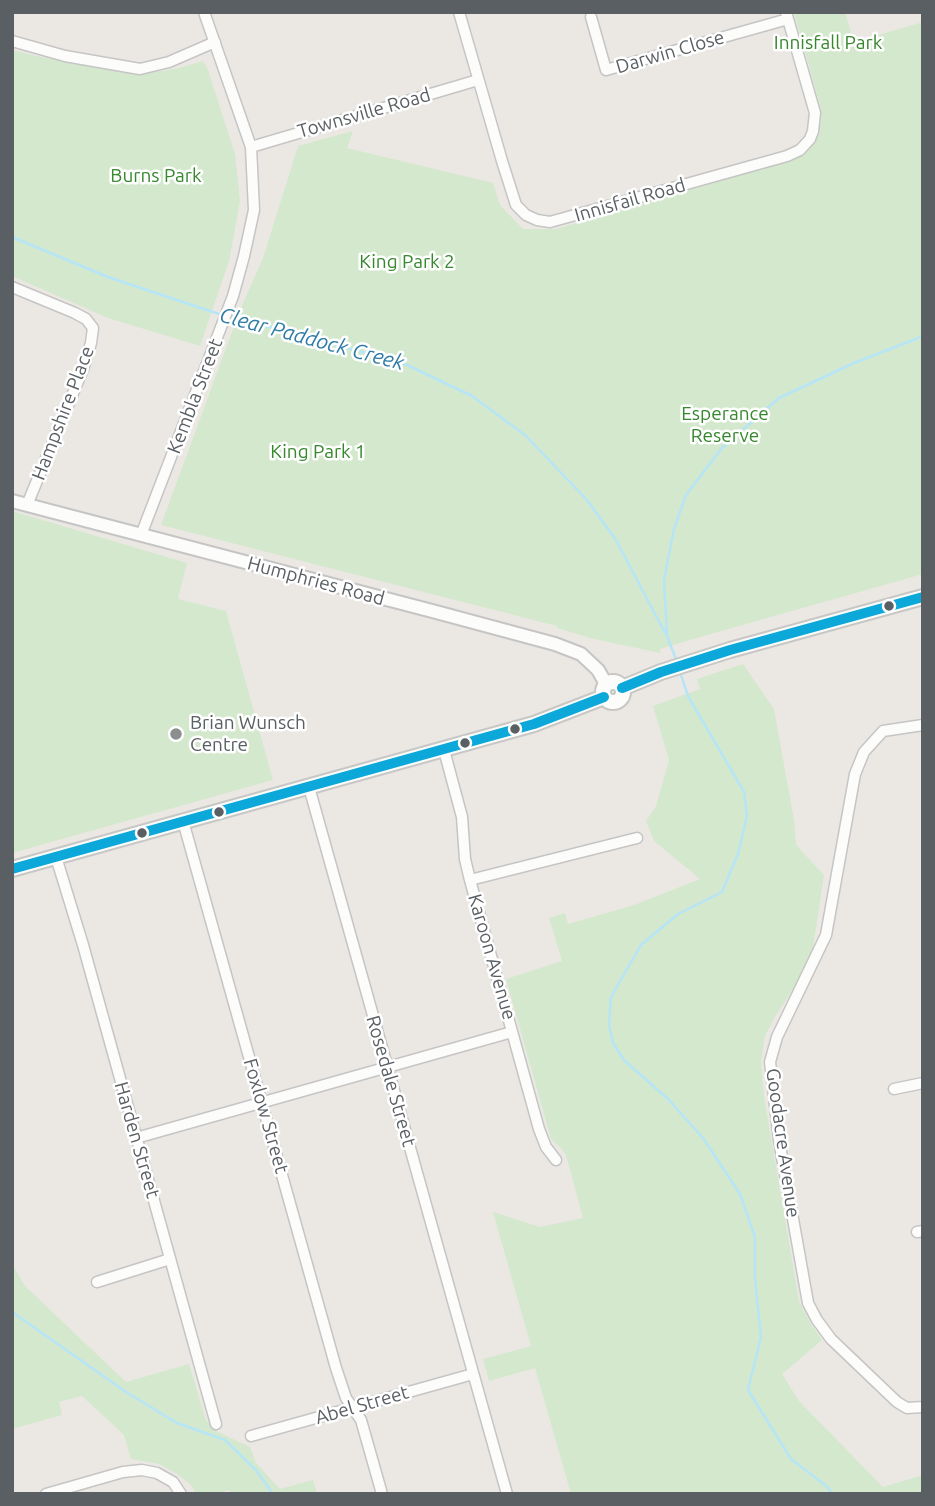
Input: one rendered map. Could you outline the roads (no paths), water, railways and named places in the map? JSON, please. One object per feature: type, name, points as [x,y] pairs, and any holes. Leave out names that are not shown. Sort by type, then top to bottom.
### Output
[{"type":"main road","points":[[12,869],[534,724],[605,690],[609,702],[619,701],[623,695],[622,688],[661,672],[923,597]]},
{"type":"street","name":"Kembla Street","points":[[141,535],[233,296],[254,210],[251,147],[204,12]]},
{"type":"street","name":"Innisfail Road","points":[[459,12],[516,205],[526,215],[550,222],[787,156],[800,149],[810,139],[815,113],[787,15]]},
{"type":"street","name":"Darwin Close","points":[[591,17],[606,70],[787,15]]},
{"type":"street","points":[[12,41],[65,56],[140,69],[169,62],[215,42]]},
{"type":"street","name":"Townsville Road","points":[[251,147],[478,80]]},
{"type":"street","name":"Hampshire Place","points":[[12,287],[86,319],[93,328],[83,369],[27,505]]},
{"type":"street","name":"Humphries Road","points":[[12,501],[555,644],[581,654],[598,670],[605,690]]},
{"type":"street","name":"Goodacre Avenue","points":[[923,725],[883,731],[864,752],[855,774],[826,935],[777,1037],[770,1062],[779,1140],[808,1303],[836,1345],[897,1402],[907,1409],[923,1407]]},
{"type":"street","name":"Karoon Avenue","points":[[444,750],[462,817],[470,880],[539,1129],[546,1147],[556,1160]]},
{"type":"street","name":"Rosedale Street","points":[[309,787],[507,1494]]},
{"type":"street","name":"Foxlow Street","points":[[183,821],[336,1368],[346,1398],[361,1420],[382,1494]]},
{"type":"street","points":[[470,880],[637,838]]},
{"type":"street","name":"Harden Street","points":[[56,857],[216,1424]]},
{"type":"street","points":[[136,1138],[513,1032]]},
{"type":"street","points":[[894,1089],[923,1083]]},
{"type":"street","points":[[97,1282],[170,1259]]},
{"type":"street","name":"Abel Street","points":[[251,1436],[473,1374]]},
{"type":"street","points":[[46,1494],[123,1472],[142,1470],[157,1473],[173,1482],[181,1494]]},
{"type":"waterway","name":"Clear Paddock Creek","points":[[12,237],[108,277],[222,315]]},
{"type":"waterway","name":"Clear Paddock Creek","points":[[229,316],[403,363],[472,396],[525,435],[587,500],[616,540],[665,633]]},
{"type":"waterway","points":[[677,662],[667,636],[664,580],[674,529],[686,495],[722,448],[779,398],[923,335]]},
{"type":"waterway","points":[[680,672],[688,696],[744,792],[747,816],[738,854],[722,892],[678,914],[641,945],[611,997],[609,1025],[613,1043],[624,1060],[668,1099],[703,1138],[740,1194],[755,1237],[755,1279],[761,1337],[748,1390],[791,1459],[833,1494]]},
{"type":"waterway","points":[[12,1312],[126,1392],[177,1423],[225,1440],[256,1470],[273,1494]]},
{"type":"place","name":"Brian Wunsch Centre","points":[[176,734]]},
{"type":"park label","name":"Innisfall Park","points":[[828,43]]},
{"type":"park label","name":"Burns Park","points":[[156,176]]},
{"type":"park label","name":"King Park 2","points":[[407,262]]},
{"type":"park label","name":"Esperance Reserve","points":[[725,425]]},
{"type":"park label","name":"King Park 1","points":[[318,452]]}]
